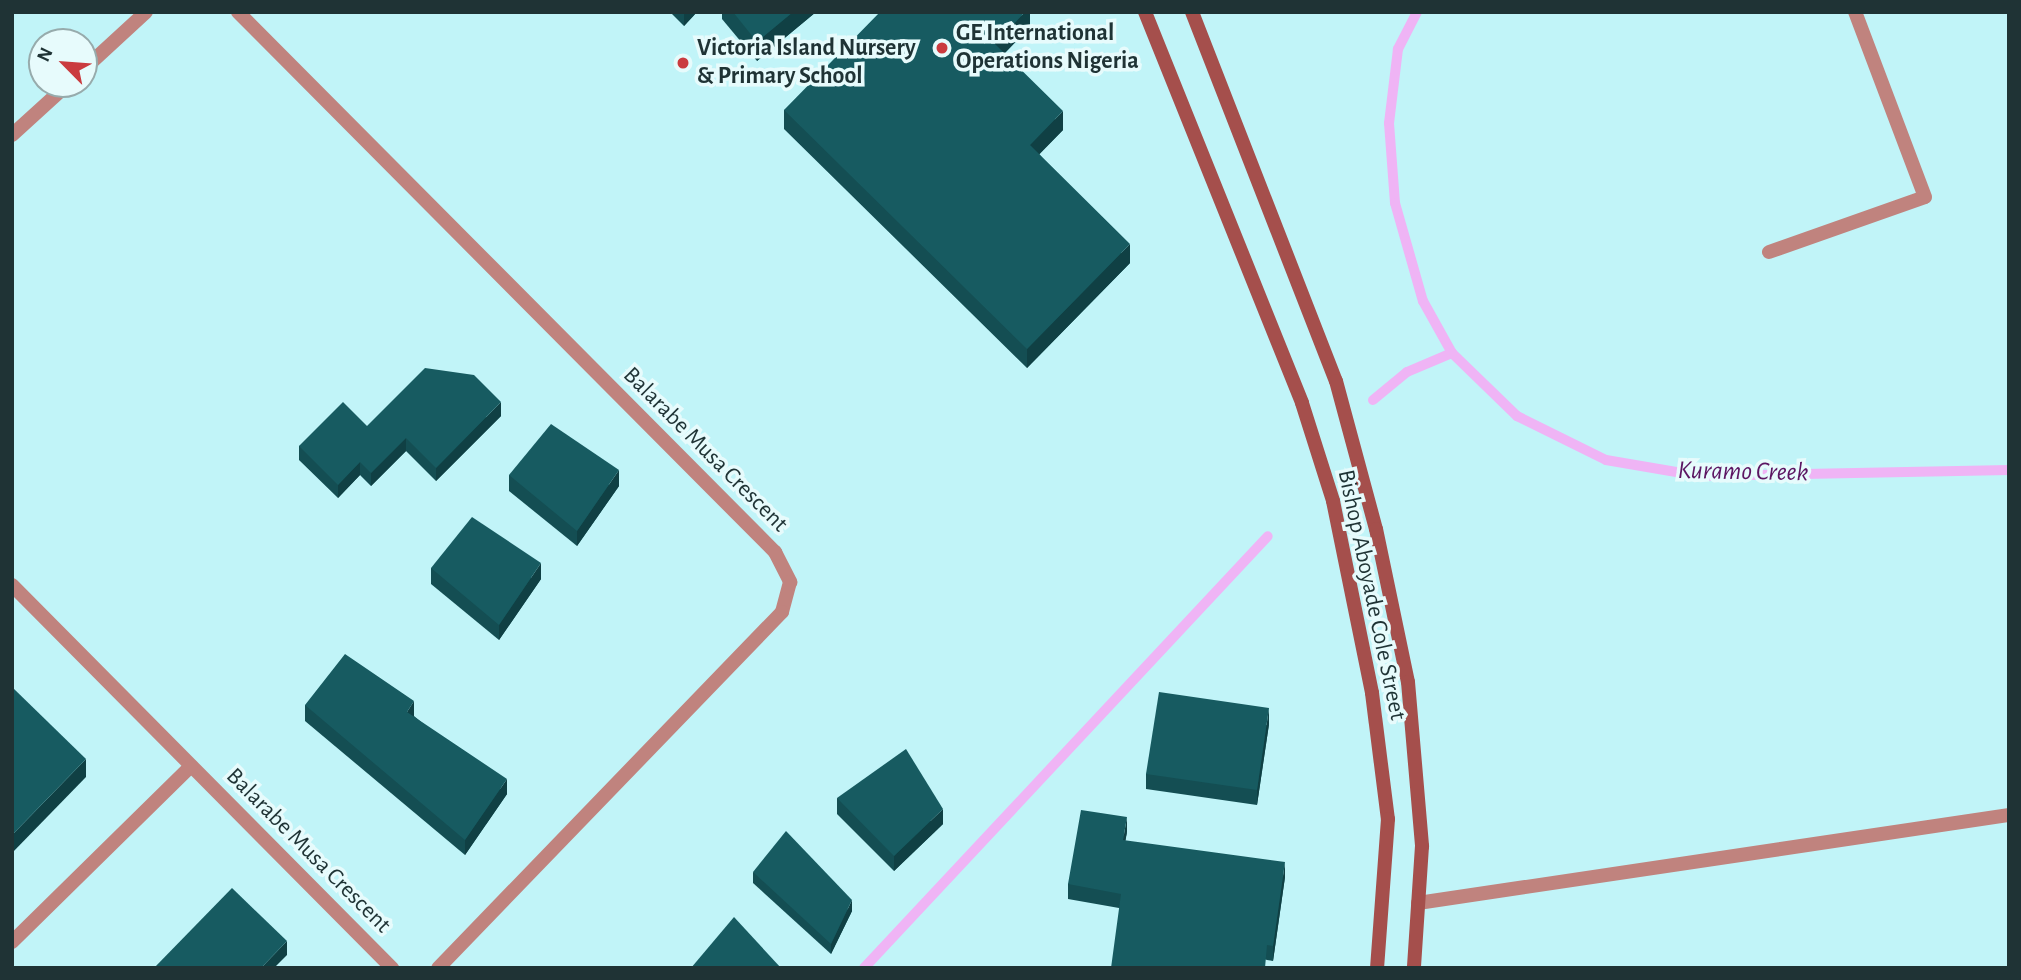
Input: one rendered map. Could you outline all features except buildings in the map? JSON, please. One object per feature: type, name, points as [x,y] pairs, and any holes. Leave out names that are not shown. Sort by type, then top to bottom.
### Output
[{"type":"street","points":[[98,56],[146,12]]},
{"type":"street","name":"Balarabe Musa Crescent","points":[[238,12],[775,552],[790,582],[782,612],[438,968]]},
{"type":"street","name":"Bishop Aboyade Cole Street","points":[[1144,12],[1301,403],[1333,501],[1372,693],[1388,819],[1377,968]]},
{"type":"street","name":"Bishop Aboyade Cole Street","points":[[1192,12],[1336,381],[1377,529],[1408,682],[1422,846],[1414,968]]},
{"type":"street","points":[[1769,252],[1925,197],[1855,12]]},
{"type":"street","points":[[12,135],[53,98]]},
{"type":"street","name":"Balarabe Musa Crescent","points":[[12,585],[392,968]]},
{"type":"street","name":"Balarabe Musa Crescent","points":[[12,942],[191,766]]},
{"type":"street","points":[[1418,903],[2009,815]]},
{"type":"waterway","name":"Kuramo Creek","points":[[1417,12],[1398,49],[1389,123],[1395,203],[1423,301],[1452,353],[1517,416],[1606,460],[1700,476],[2009,470]]},
{"type":"waterway","points":[[1373,400],[1407,372],[1452,353]]},
{"type":"waterway","points":[[864,968],[1268,536]]},
{"type":"place","name":"GE International Operations Nigeria","points":[[942,48]]},
{"type":"place","name":"Victoria Island Nursery & Primary School","points":[[683,63]]}]
